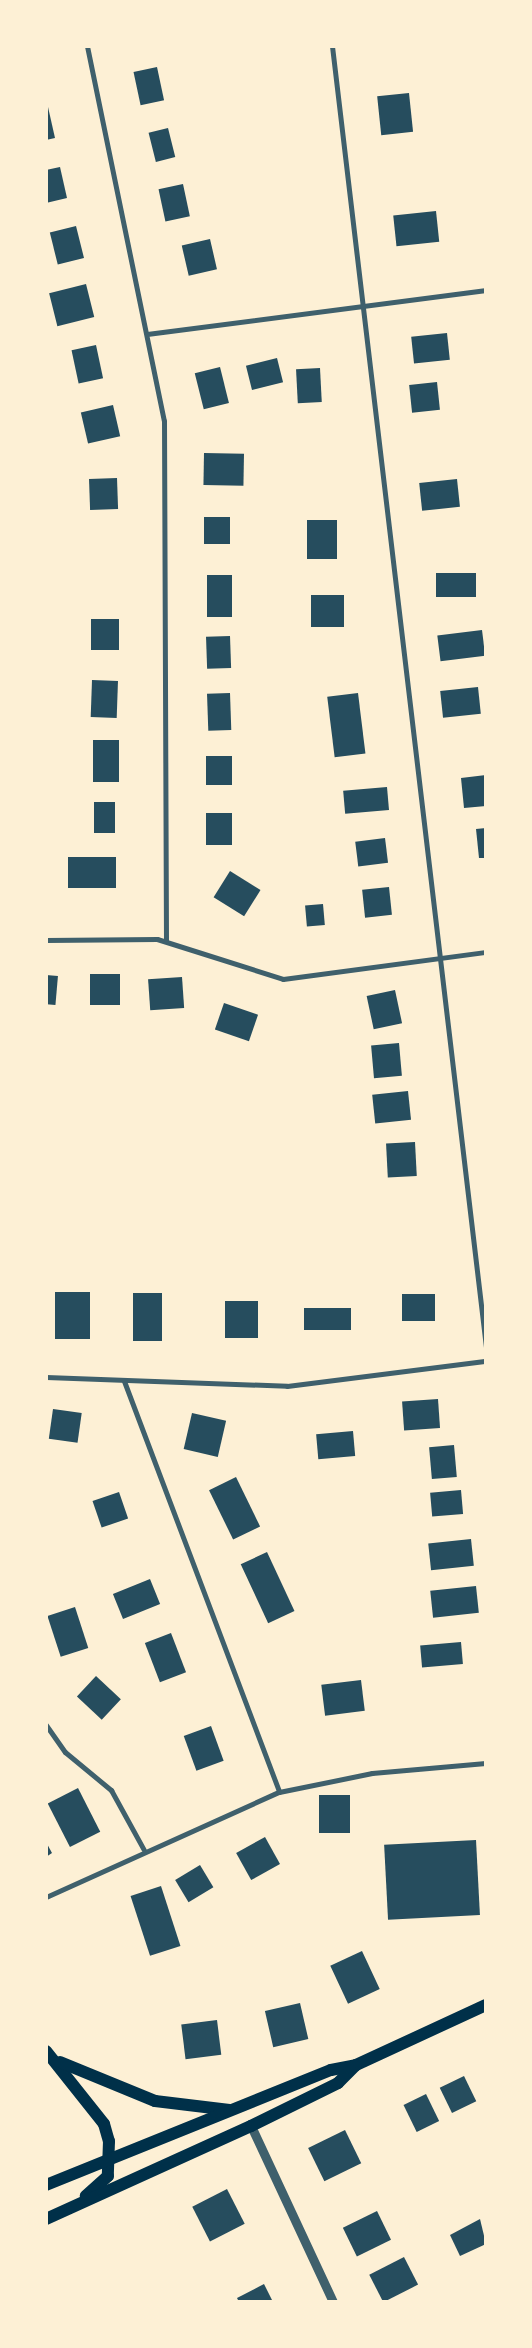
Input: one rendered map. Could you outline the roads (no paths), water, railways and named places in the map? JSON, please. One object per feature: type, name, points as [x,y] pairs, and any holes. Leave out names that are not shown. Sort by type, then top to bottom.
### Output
[{"type":"main road","points":[[46,2185],[331,2070],[356,2065],[486,2005]]},
{"type":"main road","points":[[46,2051],[59,2062],[104,2124],[111,2158],[108,2176],[79,2203]]},
{"type":"main road","points":[[59,2062],[155,2101],[230,2110]]},
{"type":"main road","points":[[46,2218],[251,2126],[338,2083],[356,2065]]},
{"type":"street","points":[[87,46],[164,421],[166,459],[166,941]]},
{"type":"street","points":[[332,46],[486,1347]]},
{"type":"street","points":[[147,334],[486,290]]},
{"type":"street","points":[[46,940],[166,941],[283,979],[440,960],[486,952]]},
{"type":"street","points":[[46,1377],[287,1386],[486,1362]]},
{"type":"street","points":[[124,1381],[280,1792]]},
{"type":"street","points":[[46,1725],[65,1752],[111,1790],[144,1850]]},
{"type":"street","points":[[46,1897],[144,1850],[280,1792],[372,1772],[486,1763]]},
{"type":"street","points":[[251,2126],[333,2302]]}]
